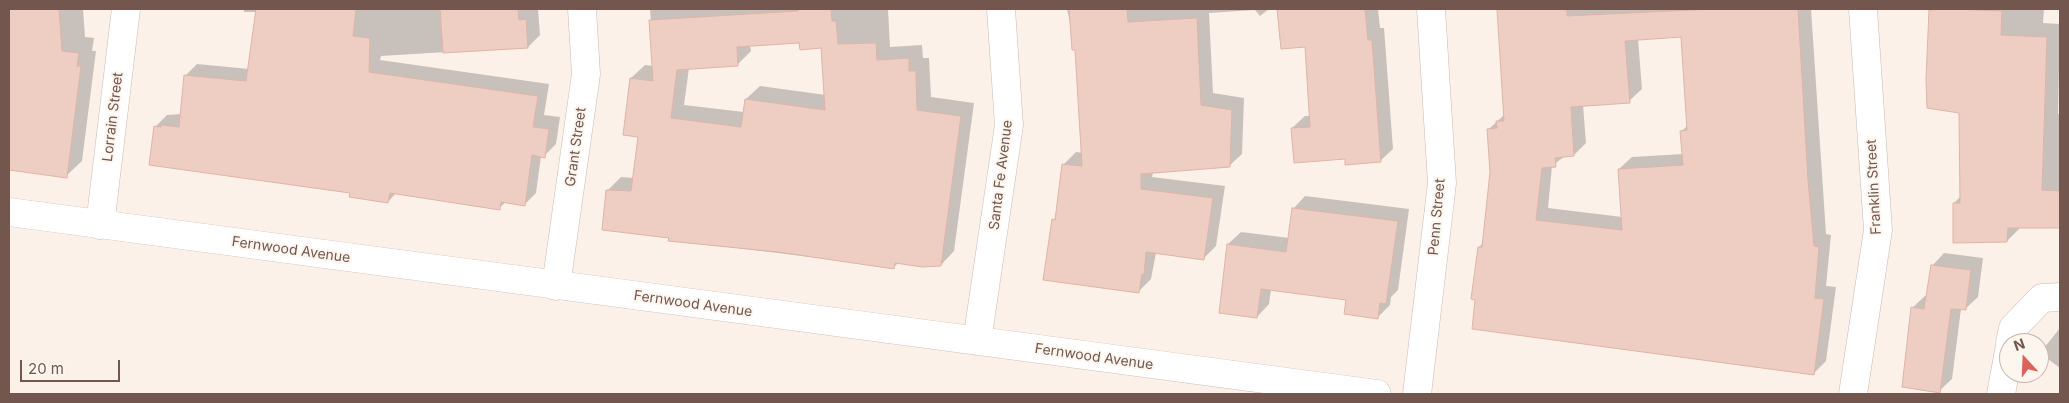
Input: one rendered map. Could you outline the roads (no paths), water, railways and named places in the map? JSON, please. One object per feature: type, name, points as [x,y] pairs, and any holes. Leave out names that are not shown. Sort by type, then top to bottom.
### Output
[{"type":"street","name":"Lorrain Street","points":[[100,225],[126,9]]},
{"type":"street","name":"Grant Street","points":[[556,286],[586,74],[582,9]]},
{"type":"street","name":"Santa Fe Avenue","points":[[977,341],[1009,125],[1001,9]]},
{"type":"street","name":"Penn Street","points":[[1417,394],[1442,183],[1431,9]]},
{"type":"street","name":"Franklin Street","points":[[1854,394],[1878,230],[1863,9]]},
{"type":"street","name":"Fernwood Avenue","points":[[9,212],[1377,394]]},
{"type":"street","points":[[2012,333],[2013,328],[2042,298],[2060,297]]}]
